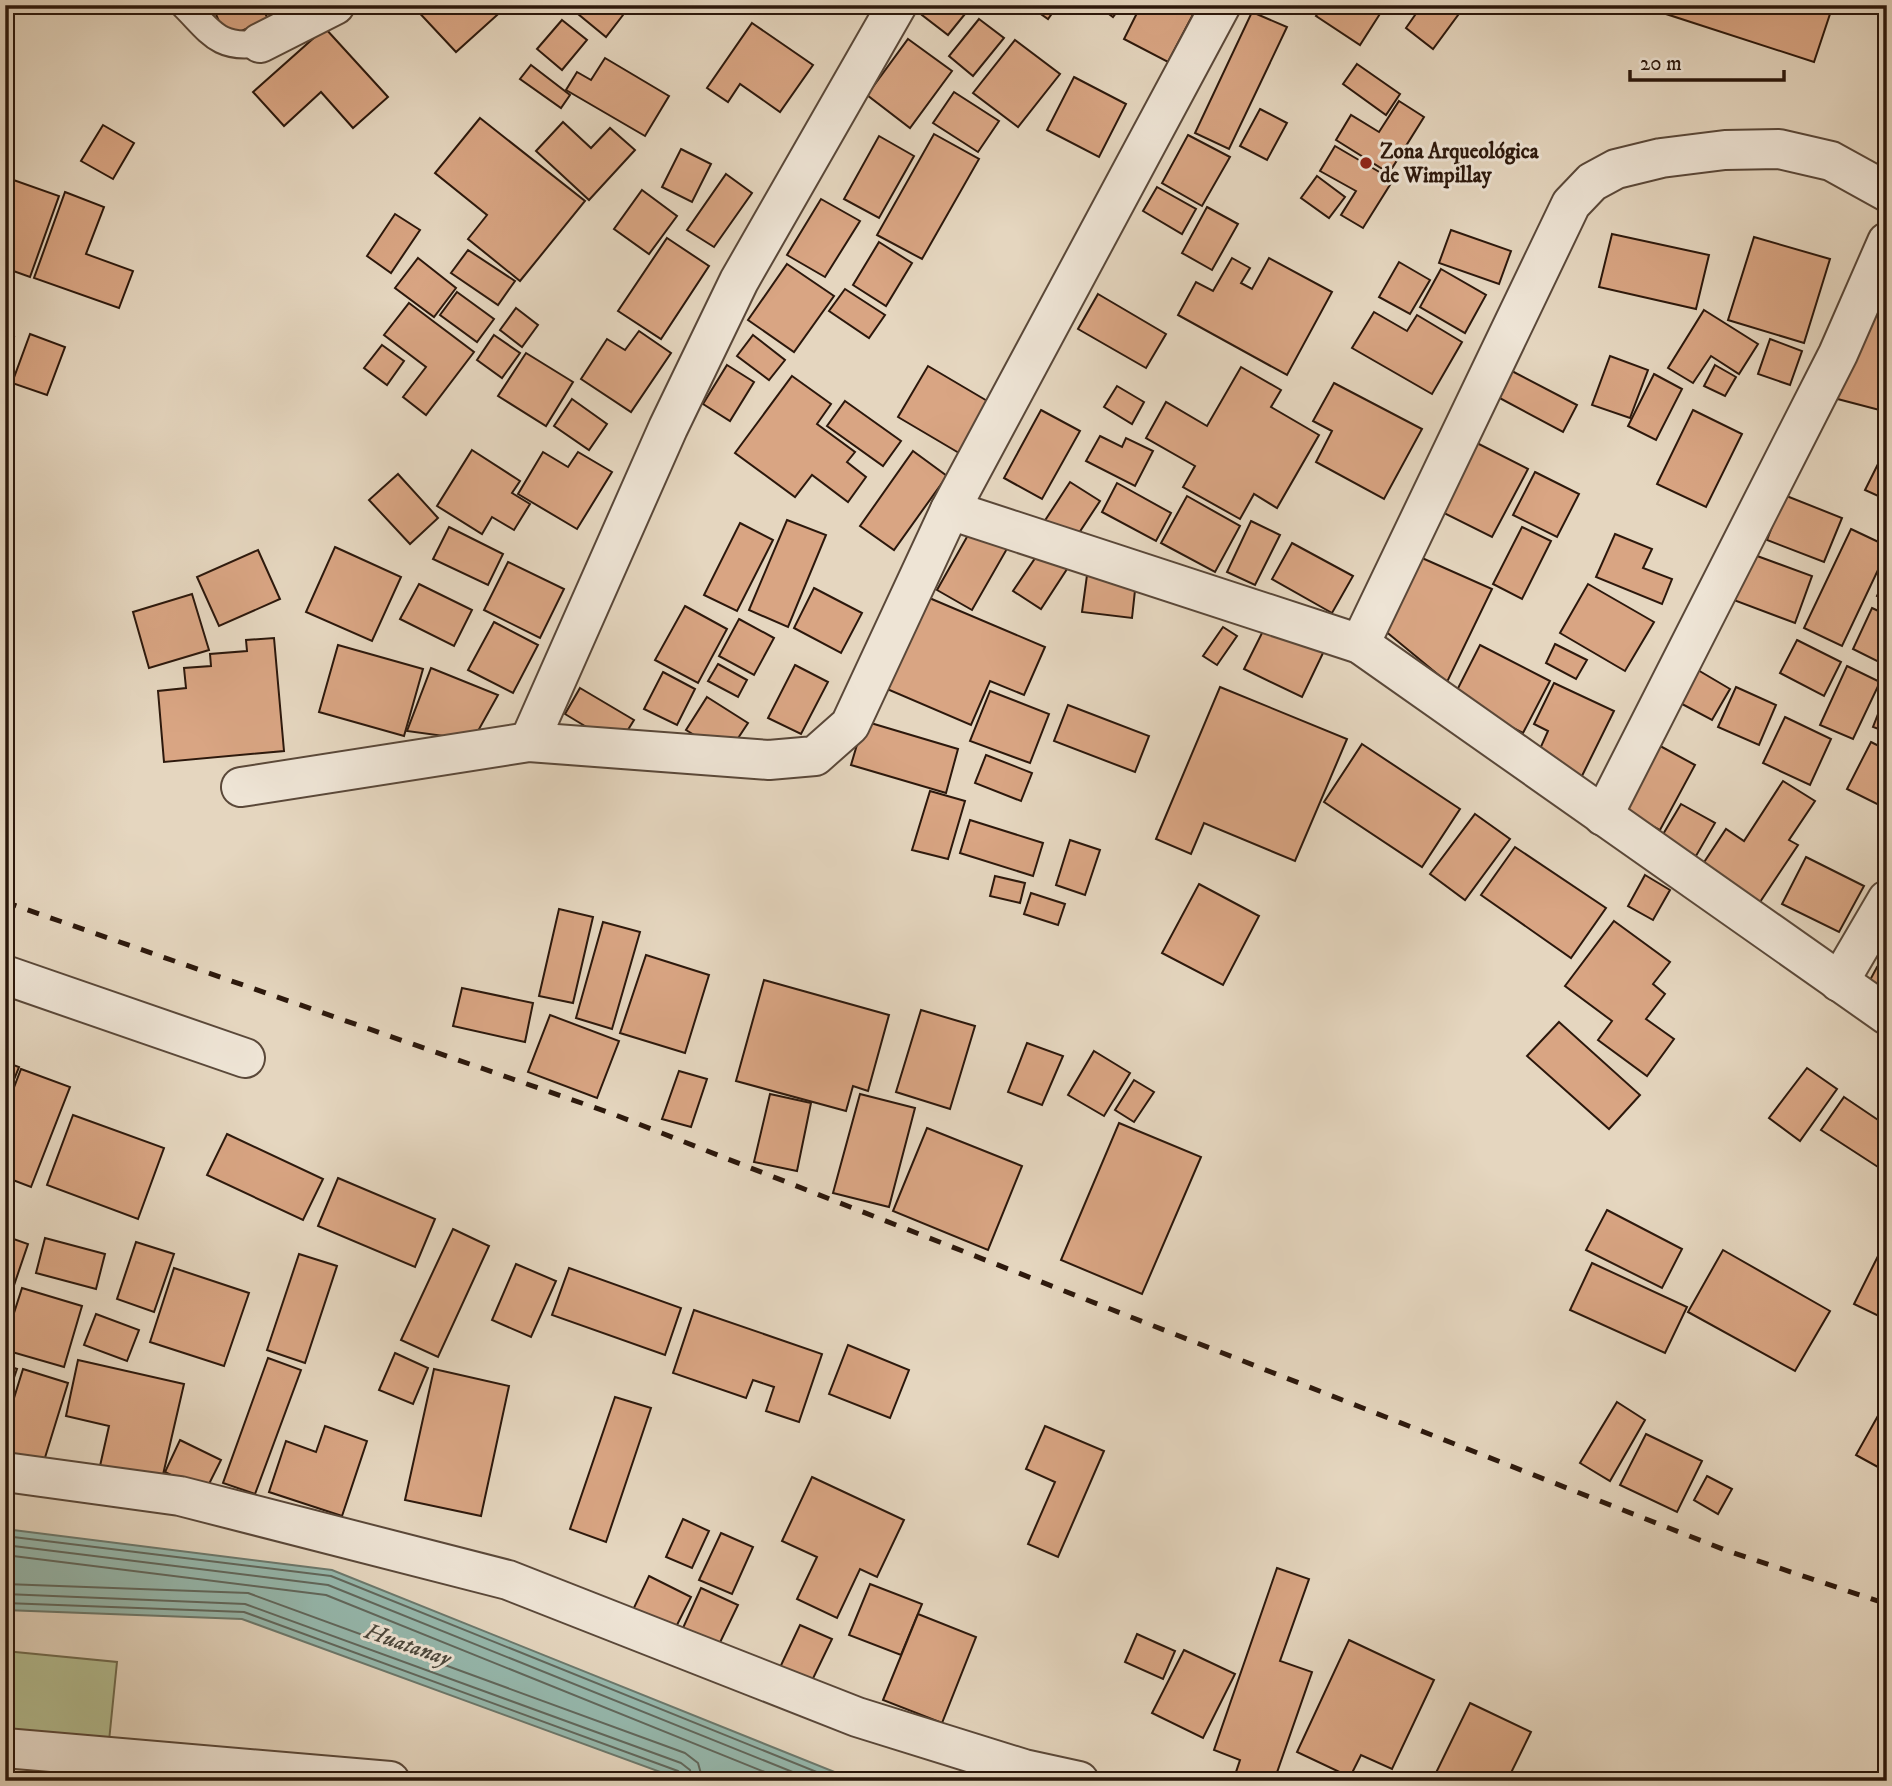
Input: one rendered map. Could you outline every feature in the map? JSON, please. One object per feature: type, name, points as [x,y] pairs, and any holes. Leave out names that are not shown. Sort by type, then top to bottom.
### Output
[{"type":"street","points":[[260,43],[335,5]]},
{"type":"street","points":[[241,787],[529,741],[769,760],[815,756],[850,725],[950,510],[1221,5]]},
{"type":"street","points":[[529,741],[667,428],[739,282],[892,7]]},
{"type":"street","points":[[1360,644],[1571,204],[1592,182],[1616,169],[1661,158],[1725,150],[1779,149],[1831,161],[1887,192]]},
{"type":"street","points":[[1603,816],[1838,354],[1887,242]]},
{"type":"street","points":[[950,510],[1360,644],[1887,1015]]},
{"type":"street","points":[[1839,982],[1887,900]]},
{"type":"street","points":[[5,975],[245,1058]]},
{"type":"street","points":[[5,1472],[180,1496],[508,1580],[857,1717],[1024,1769],[1079,1781]]},
{"type":"street","points":[[5,1748],[390,1781]]},
{"type":"lane","points":[[184,5],[223,42],[243,46],[260,43]]},
{"type":"green space","points":[[5,1651],[117,1662],[107,1761],[5,1751]]},
{"type":"water","name":"Huatanay","points":[[5,1529],[332,1570],[857,1781],[685,1781],[242,1619],[5,1610]]},
{"type":"building","points":[[212,5],[261,5],[268,19],[226,38]]},
{"type":"building","points":[[266,5],[307,5],[277,27]]},
{"type":"building","points":[[412,5],[504,5],[506,7],[456,52]]},
{"type":"building","points":[[575,5],[610,5],[623,15],[606,37],[572,9]]},
{"type":"building","points":[[930,5],[965,5],[969,9],[948,35],[922,15]]},
{"type":"building","points":[[1028,5],[1058,5],[1048,19]]},
{"type":"building","points":[[1097,5],[1122,5],[1113,17]]},
{"type":"building","points":[[1141,5],[1198,5],[1168,62],[1124,39]]},
{"type":"building","points":[[1324,5],[1385,6],[1360,45],[1316,16]]},
{"type":"building","points":[[1422,5],[1452,5],[1461,11],[1433,49],[1406,28]]},
{"type":"building","points":[[1666,5],[1833,5],[1814,62],[1663,13]]},
{"type":"building","points":[[1252,12],[1287,27],[1229,149],[1195,133]]},
{"type":"building","points":[[979,19],[1004,38],[973,76],[949,56]]},
{"type":"building","points":[[562,20],[587,40],[562,70],[537,49]]},
{"type":"building","points":[[752,23],[813,65],[780,112],[740,84],[728,102],[707,88]]},
{"type":"building","points":[[325,28],[388,97],[353,128],[321,92],[284,126],[253,92]]},
{"type":"building","points":[[908,39],[952,71],[910,128],[867,95]]},
{"type":"building","points":[[1015,40],[1060,74],[1018,127],[973,93]]},
{"type":"building","points":[[605,58],[669,96],[645,136],[566,90],[577,72],[591,80]]},
{"type":"building","points":[[1357,64],[1400,94],[1386,115],[1343,84]]},
{"type":"building","points":[[531,65],[570,95],[561,108],[520,79]]},
{"type":"building","points":[[1074,77],[1126,104],[1099,157],[1047,130]]},
{"type":"building","points":[[954,92],[999,121],[978,152],[933,123]]},
{"type":"building","points":[[1399,101],[1424,117],[1389,173],[1336,140],[1351,115],[1379,132]]},
{"type":"building","points":[[1260,109],[1287,123],[1267,160],[1240,146]]},
{"type":"building","points":[[480,118],[585,201],[520,281],[468,239],[487,215],[435,173]]},
{"type":"building","points":[[563,122],[591,148],[610,128],[635,150],[589,200],[536,151]]},
{"type":"building","points":[[103,125],[134,143],[113,179],[81,161]]},
{"type":"building","points":[[934,134],[979,159],[922,259],[877,235]]},
{"type":"building","points":[[1188,135],[1230,157],[1202,206],[1162,183]]},
{"type":"building","points":[[879,136],[914,156],[879,218],[844,199]]},
{"type":"building","points":[[1335,146],[1393,180],[1363,228],[1341,215],[1356,191],[1320,171]]},
{"type":"building","points":[[681,149],[711,164],[692,202],[662,187]]},
{"type":"building","points":[[726,174],[752,193],[714,247],[687,230]]},
{"type":"building","points":[[1317,176],[1345,197],[1329,218],[1301,198]]},
{"type":"building","points":[[5,177],[59,196],[30,277],[5,268]]},
{"type":"building","points":[[1157,187],[1196,209],[1182,234],[1143,211]]},
{"type":"building","points":[[642,190],[677,216],[649,254],[614,229]]},
{"type":"building","points":[[65,192],[104,207],[86,254],[133,271],[119,308],[34,278]]},
{"type":"building","points":[[821,199],[860,221],[825,277],[787,255]]},
{"type":"building","points":[[1207,207],[1238,224],[1212,270],[1182,253]]},
{"type":"building","points":[[395,214],[420,230],[391,273],[367,256]]},
{"type":"building","points":[[1451,230],[1511,251],[1499,284],[1439,263]]},
{"type":"building","points":[[1612,234],[1709,255],[1696,309],[1599,287]]},
{"type":"building","points":[[1754,237],[1830,259],[1804,343],[1728,320]]},
{"type":"building","points":[[667,238],[709,266],[661,339],[618,311]]},
{"type":"building","points":[[879,242],[912,263],[886,306],[853,285]]},
{"type":"building","points":[[468,250],[515,281],[498,305],[451,273]]},
{"type":"building","points":[[418,258],[456,288],[434,317],[395,288]]},
{"type":"building","points":[[1232,258],[1250,268],[1241,283],[1252,289],[1269,258],[1332,292],[1287,375],[1178,315],[1196,282],[1213,291]]},
{"type":"building","points":[[1399,262],[1430,280],[1410,314],[1379,297]]},
{"type":"building","points":[[787,264],[834,296],[794,352],[748,320]]},
{"type":"building","points":[[1441,269],[1486,295],[1465,333],[1420,307]]},
{"type":"building","points":[[1887,282],[1887,412],[1830,397]]},
{"type":"building","points":[[845,289],[885,315],[869,338],[829,311]]},
{"type":"building","points":[[457,292],[494,319],[477,342],[440,315]]},
{"type":"building","points":[[1098,294],[1166,334],[1146,368],[1078,329]]},
{"type":"building","points":[[409,303],[474,352],[426,415],[403,397],[426,367],[384,335]]},
{"type":"building","points":[[516,308],[538,325],[522,347],[500,330]]},
{"type":"building","points":[[1704,310],[1758,344],[1739,374],[1711,356],[1693,383],[1668,368]]},
{"type":"building","points":[[1374,312],[1407,331],[1417,315],[1462,342],[1432,394],[1352,348]]},
{"type":"building","points":[[639,331],[671,353],[631,412],[581,379],[607,339],[625,350]]},
{"type":"building","points":[[5,334],[14,337],[5,363]]},
{"type":"building","points":[[30,334],[65,347],[47,395],[12,383]]},
{"type":"building","points":[[494,335],[520,353],[502,378],[477,360]]},
{"type":"building","points":[[753,335],[785,360],[769,380],[737,356]]},
{"type":"building","points":[[1770,339],[1802,351],[1790,385],[1758,374]]},
{"type":"building","points":[[382,345],[404,361],[387,385],[364,368]]},
{"type":"building","points":[[526,353],[573,382],[546,426],[498,396]]},
{"type":"building","points":[[1610,356],[1648,370],[1630,418],[1592,405]]},
{"type":"building","points":[[727,365],[754,382],[730,421],[703,404]]},
{"type":"building","points":[[1715,365],[1736,377],[1725,396],[1704,386]]},
{"type":"building","points":[[928,366],[989,402],[959,453],[898,417]]},
{"type":"building","points":[[1241,367],[1281,390],[1271,407],[1319,435],[1277,508],[1254,494],[1240,519],[1183,487],[1195,466],[1146,438],[1166,402],[1207,426]]},
{"type":"building","points":[[1508,369],[1577,405],[1563,432],[1494,395]]},
{"type":"building","points":[[1654,374],[1682,389],[1656,440],[1628,426]]},
{"type":"building","points":[[792,376],[831,404],[817,424],[855,452],[847,462],[866,477],[848,502],[812,475],[795,497],[735,453]]},
{"type":"building","points":[[1334,383],[1422,429],[1384,499],[1316,462],[1332,431],[1313,421]]},
{"type":"building","points":[[1117,386],[1144,402],[1132,424],[1104,407]]},
{"type":"building","points":[[572,399],[607,424],[589,450],[554,426]]},
{"type":"building","points":[[845,401],[901,441],[883,466],[827,426]]},
{"type":"building","points":[[1041,410],[1080,431],[1042,499],[1004,478]]},
{"type":"building","points":[[1693,410],[1742,434],[1706,507],[1657,484]]},
{"type":"building","points":[[1100,436],[1122,447],[1126,438],[1153,451],[1135,486],[1086,461]]},
{"type":"building","points":[[1467,438],[1528,469],[1492,537],[1432,507]]},
{"type":"building","points":[[1887,449],[1887,500],[1865,490]]},
{"type":"building","points":[[472,450],[520,481],[512,493],[530,504],[514,530],[492,517],[482,534],[437,506]]},
{"type":"building","points":[[913,451],[947,476],[894,550],[860,526]]},
{"type":"building","points":[[543,452],[568,467],[578,452],[612,472],[577,529],[518,494]]},
{"type":"building","points":[[1535,472],[1579,494],[1557,537],[1513,515]]},
{"type":"building","points":[[398,474],[438,518],[410,544],[369,500]]},
{"type":"building","points":[[1070,482],[1100,501],[1073,542],[1044,522]]},
{"type":"building","points":[[1117,483],[1171,513],[1156,541],[1102,512]]},
{"type":"building","points":[[1784,495],[1842,518],[1824,562],[1767,540]]},
{"type":"building","points":[[1187,496],[1240,526],[1215,572],[1161,543]]},
{"type":"building","points":[[787,520],[826,535],[788,627],[749,610]]},
{"type":"building","points":[[1251,521],[1280,535],[1255,585],[1227,572]]},
{"type":"building","points":[[740,523],[773,540],[737,611],[704,595]]},
{"type":"building","points":[[449,527],[503,554],[488,585],[433,559]]},
{"type":"building","points":[[1522,527],[1551,541],[1522,599],[1493,584]]},
{"type":"building","points":[[972,528],[1008,547],[972,610],[937,590]]},
{"type":"building","points":[[1851,529],[1887,546],[1887,551],[1842,646],[1804,628]]},
{"type":"building","points":[[1615,534],[1652,549],[1643,568],[1672,579],[1662,604],[1596,577]]},
{"type":"building","points":[[1292,543],[1353,576],[1332,613],[1272,579]]},
{"type":"building","points":[[335,547],[401,577],[372,641],[306,612]]},
{"type":"building","points":[[1042,548],[1069,566],[1041,609],[1013,591]]},
{"type":"building","points":[[258,550],[280,599],[219,626],[197,577]]},
{"type":"building","points":[[1749,553],[1812,576],[1795,623],[1731,599]]},
{"type":"building","points":[[1413,554],[1492,589],[1447,682],[1378,625]]},
{"type":"building","points":[[508,562],[564,589],[540,638],[484,610]]},
{"type":"building","points":[[1087,575],[1136,581],[1132,618],[1082,612]]},
{"type":"building","points":[[1887,575],[1887,600],[1877,596]]},
{"type":"building","points":[[419,584],[472,610],[454,646],[400,619]]},
{"type":"building","points":[[1588,584],[1654,622],[1625,671],[1560,633]]},
{"type":"building","points":[[814,588],[862,613],[841,653],[794,628]]},
{"type":"building","points":[[192,594],[209,650],[149,668],[133,612]]},
{"type":"building","points":[[927,597],[1045,647],[1024,695],[990,681],[971,725],[887,689]]},
{"type":"building","points":[[685,606],[727,629],[698,683],[655,660]]},
{"type":"building","points":[[1872,608],[1887,615],[1887,666],[1853,649]]},
{"type":"building","points":[[739,619],[774,638],[754,675],[719,656]]},
{"type":"building","points":[[494,622],[538,645],[513,693],[468,670]]},
{"type":"building","points":[[1267,623],[1324,651],[1302,697],[1244,669]]},
{"type":"building","points":[[1223,627],[1237,636],[1217,665],[1203,656]]},
{"type":"building","points":[[274,638],[284,751],[164,762],[158,691],[186,688],[184,668],[211,666],[210,654],[247,651],[246,640]]},
{"type":"building","points":[[1797,640],[1841,662],[1824,696],[1780,673]]},
{"type":"building","points":[[1555,644],[1587,660],[1576,679],[1546,663]]},
{"type":"building","points":[[338,645],[423,669],[404,736],[319,712]]},
{"type":"building","points":[[1480,645],[1550,681],[1523,733],[1453,698]]},
{"type":"building","points":[[1686,663],[1730,689],[1712,720],[1667,696]]},
{"type":"building","points":[[718,664],[747,680],[738,697],[708,681]]},
{"type":"building","points":[[795,665],[828,682],[801,734],[768,718]]},
{"type":"building","points":[[1847,666],[1880,682],[1853,739],[1820,725]]},
{"type":"building","points":[[431,668],[498,695],[473,740],[407,731]]},
{"type":"building","points":[[663,672],[695,689],[677,725],[644,709]]},
{"type":"building","points":[[1554,683],[1614,711],[1577,786],[1535,760],[1548,731],[1534,724]]},
{"type":"building","points":[[1220,687],[1347,739],[1295,861],[1204,823],[1191,854],[1156,839]]},
{"type":"building","points":[[1736,687],[1776,705],[1759,745],[1718,727]]},
{"type":"building","points":[[580,688],[634,720],[618,746],[565,714]]},
{"type":"building","points":[[990,691],[1049,714],[1030,763],[970,741]]},
{"type":"building","points":[[1887,691],[1887,732],[1873,727]]},
{"type":"building","points":[[707,697],[748,723],[727,755],[686,730]]},
{"type":"building","points":[[1068,705],[1149,736],[1135,772],[1054,741]]},
{"type":"building","points":[[1785,717],[1831,739],[1810,785],[1763,763]]},
{"type":"building","points":[[864,721],[958,749],[946,793],[851,765]]},
{"type":"building","points":[[1651,741],[1695,765],[1660,830],[1615,805]]},
{"type":"building","points":[[1871,742],[1887,750],[1887,809],[1847,789]]},
{"type":"building","points":[[1362,744],[1460,809],[1422,867],[1324,802]]},
{"type":"building","points":[[986,755],[1032,773],[1021,801],[975,783]]},
{"type":"building","points":[[1783,781],[1815,801],[1789,840],[1798,845],[1752,914],[1695,876],[1726,829],[1744,841]]},
{"type":"building","points":[[930,791],[965,801],[948,859],[912,850]]},
{"type":"building","points":[[1681,804],[1715,823],[1696,856],[1662,836]]},
{"type":"building","points":[[1475,814],[1510,839],[1465,900],[1430,874]]},
{"type":"building","points":[[970,820],[1043,843],[1033,876],[960,853]]},
{"type":"building","points":[[1070,840],[1100,850],[1085,895],[1056,885]]},
{"type":"building","points":[[1515,847],[1606,908],[1571,958],[1481,895]]},
{"type":"building","points":[[1806,857],[1864,886],[1839,932],[1782,904]]},
{"type":"building","points":[[1645,875],[1670,890],[1653,920],[1628,906]]},
{"type":"building","points":[[995,876],[1025,883],[1020,903],[990,896]]},
{"type":"building","points":[[1199,884],[1259,916],[1223,985],[1162,953]]},
{"type":"building","points":[[1031,893],[1065,904],[1058,925],[1024,914]]},
{"type":"building","points":[[559,909],[593,917],[573,1003],[539,996]]},
{"type":"building","points":[[1614,921],[1670,962],[1653,984],[1665,994],[1646,1019],[1674,1039],[1647,1076],[1598,1040],[1612,1021],[1565,986]]},
{"type":"building","points":[[603,922],[640,932],[612,1029],[576,1018]]},
{"type":"building","points":[[646,955],[709,975],[685,1053],[620,1033]]},
{"type":"building","points":[[1877,967],[1887,972],[1887,1009],[1861,997]]},
{"type":"building","points":[[764,980],[889,1015],[868,1091],[853,1086],[846,1111],[736,1081]]},
{"type":"building","points":[[462,988],[533,1003],[525,1042],[453,1026]]},
{"type":"building","points":[[921,1010],[975,1026],[950,1109],[896,1092]]},
{"type":"building","points":[[550,1015],[619,1041],[597,1098],[528,1072]]},
{"type":"building","points":[[1559,1022],[1640,1095],[1609,1129],[1527,1056]]},
{"type":"building","points":[[1027,1043],[1063,1056],[1042,1105],[1008,1092]]},
{"type":"building","points":[[1094,1051],[1130,1073],[1104,1116],[1068,1095]]},
{"type":"building","points":[[5,1062],[19,1067],[5,1102]]},
{"type":"building","points":[[1807,1068],[1837,1089],[1800,1141],[1769,1118]]},
{"type":"building","points":[[21,1069],[70,1087],[31,1187],[5,1177],[5,1111]]},
{"type":"building","points":[[679,1071],[707,1079],[691,1127],[662,1119]]},
{"type":"building","points":[[1134,1080],[1154,1092],[1134,1122],[1115,1110]]},
{"type":"building","points":[[770,1094],[811,1103],[797,1171],[754,1162]]},
{"type":"building","points":[[860,1094],[915,1108],[889,1207],[833,1193]]},
{"type":"building","points":[[1844,1097],[1887,1126],[1887,1154],[1878,1167],[1821,1130]]},
{"type":"building","points":[[73,1115],[164,1148],[138,1219],[47,1185]]},
{"type":"building","points":[[1119,1123],[1201,1157],[1142,1294],[1061,1260]]},
{"type":"building","points":[[927,1128],[1022,1166],[988,1250],[893,1211]]},
{"type":"building","points":[[227,1134],[323,1179],[303,1220],[207,1175]]},
{"type":"building","points":[[338,1178],[435,1219],[415,1267],[318,1226]]},
{"type":"building","points":[[1607,1210],[1682,1249],[1662,1288],[1586,1250]]},
{"type":"building","points":[[453,1229],[489,1246],[438,1357],[401,1340]]},
{"type":"building","points":[[5,1236],[28,1244],[10,1297],[5,1296]]},
{"type":"building","points":[[45,1238],[105,1254],[96,1289],[36,1273]]},
{"type":"building","points":[[136,1242],[174,1254],[154,1312],[117,1299]]},
{"type":"building","points":[[1723,1250],[1830,1311],[1795,1371],[1688,1312]]},
{"type":"building","points":[[299,1254],[337,1266],[305,1363],[267,1350]]},
{"type":"building","points":[[1878,1256],[1887,1260],[1887,1320],[1854,1304]]},
{"type":"building","points":[[1592,1263],[1687,1307],[1665,1353],[1570,1310]]},
{"type":"building","points":[[516,1264],[556,1281],[531,1337],[492,1320]]},
{"type":"building","points":[[174,1268],[249,1293],[224,1366],[150,1342]]},
{"type":"building","points":[[569,1268],[681,1308],[665,1355],[552,1315]]},
{"type":"building","points":[[22,1288],[82,1306],[64,1367],[5,1350],[5,1341]]},
{"type":"building","points":[[694,1310],[822,1354],[799,1422],[766,1411],[774,1387],[753,1380],[746,1398],[673,1373]]},
{"type":"building","points":[[96,1314],[139,1330],[127,1361],[84,1345]]},
{"type":"building","points":[[848,1345],[909,1370],[890,1418],[829,1394]]},
{"type":"building","points":[[395,1353],[428,1368],[413,1404],[379,1390]]},
{"type":"building","points":[[268,1358],[301,1370],[255,1494],[223,1483]]},
{"type":"building","points":[[78,1360],[184,1384],[162,1479],[100,1466],[109,1426],[66,1416]]},
{"type":"building","points":[[5,1365],[17,1369],[5,1404]]},
{"type":"building","points":[[23,1369],[68,1383],[39,1477],[6,1467],[13,1444],[5,1442],[5,1427]]},
{"type":"building","points":[[434,1369],[509,1386],[481,1516],[405,1500]]},
{"type":"building","points":[[615,1397],[651,1408],[606,1542],[570,1529]]},
{"type":"building","points":[[1617,1402],[1645,1420],[1610,1481],[1580,1463]]},
{"type":"building","points":[[1884,1405],[1887,1406],[1887,1472],[1856,1455]]},
{"type":"building","points":[[325,1426],[367,1441],[342,1516],[269,1492],[286,1441],[316,1452]]},
{"type":"building","points":[[1045,1426],[1104,1451],[1058,1557],[1028,1544],[1055,1482],[1026,1469]]},
{"type":"building","points":[[1646,1434],[1702,1461],[1677,1512],[1620,1485]]},
{"type":"building","points":[[180,1440],[221,1460],[205,1492],[165,1472]]},
{"type":"building","points":[[1707,1476],[1732,1489],[1718,1514],[1694,1500]]},
{"type":"building","points":[[812,1477],[904,1520],[877,1577],[860,1569],[837,1618],[797,1599],[817,1557],[782,1541]]},
{"type":"building","points":[[683,1519],[709,1531],[692,1568],[666,1557]]},
{"type":"building","points":[[721,1533],[753,1547],[732,1594],[699,1580]]},
{"type":"building","points":[[1277,1568],[1309,1579],[1280,1661],[1312,1672],[1274,1781],[1233,1781],[1240,1760],[1214,1750]]},
{"type":"building","points":[[649,1576],[691,1597],[672,1635],[631,1614]]},
{"type":"building","points":[[870,1584],[922,1604],[901,1655],[849,1635]]},
{"type":"building","points":[[701,1588],[738,1605],[714,1655],[678,1639]]},
{"type":"building","points":[[918,1614],[976,1637],[942,1723],[883,1700]]},
{"type":"building","points":[[800,1625],[832,1639],[806,1693],[775,1678]]},
{"type":"building","points":[[1137,1634],[1175,1651],[1163,1679],[1125,1662]]},
{"type":"building","points":[[1349,1640],[1434,1680],[1392,1769],[1361,1755],[1350,1777],[1297,1752]]},
{"type":"building","points":[[1184,1650],[1235,1674],[1203,1738],[1152,1713]]},
{"type":"building","points":[[1470,1703],[1531,1732],[1507,1781],[1432,1781]]},
{"type":"railway","points":[[5,902],[613,1114],[1725,1550],[1887,1604]]},
{"type":"place","name":"Zona Arqueológica de Wimpillay","points":[[1366,163]]}]
